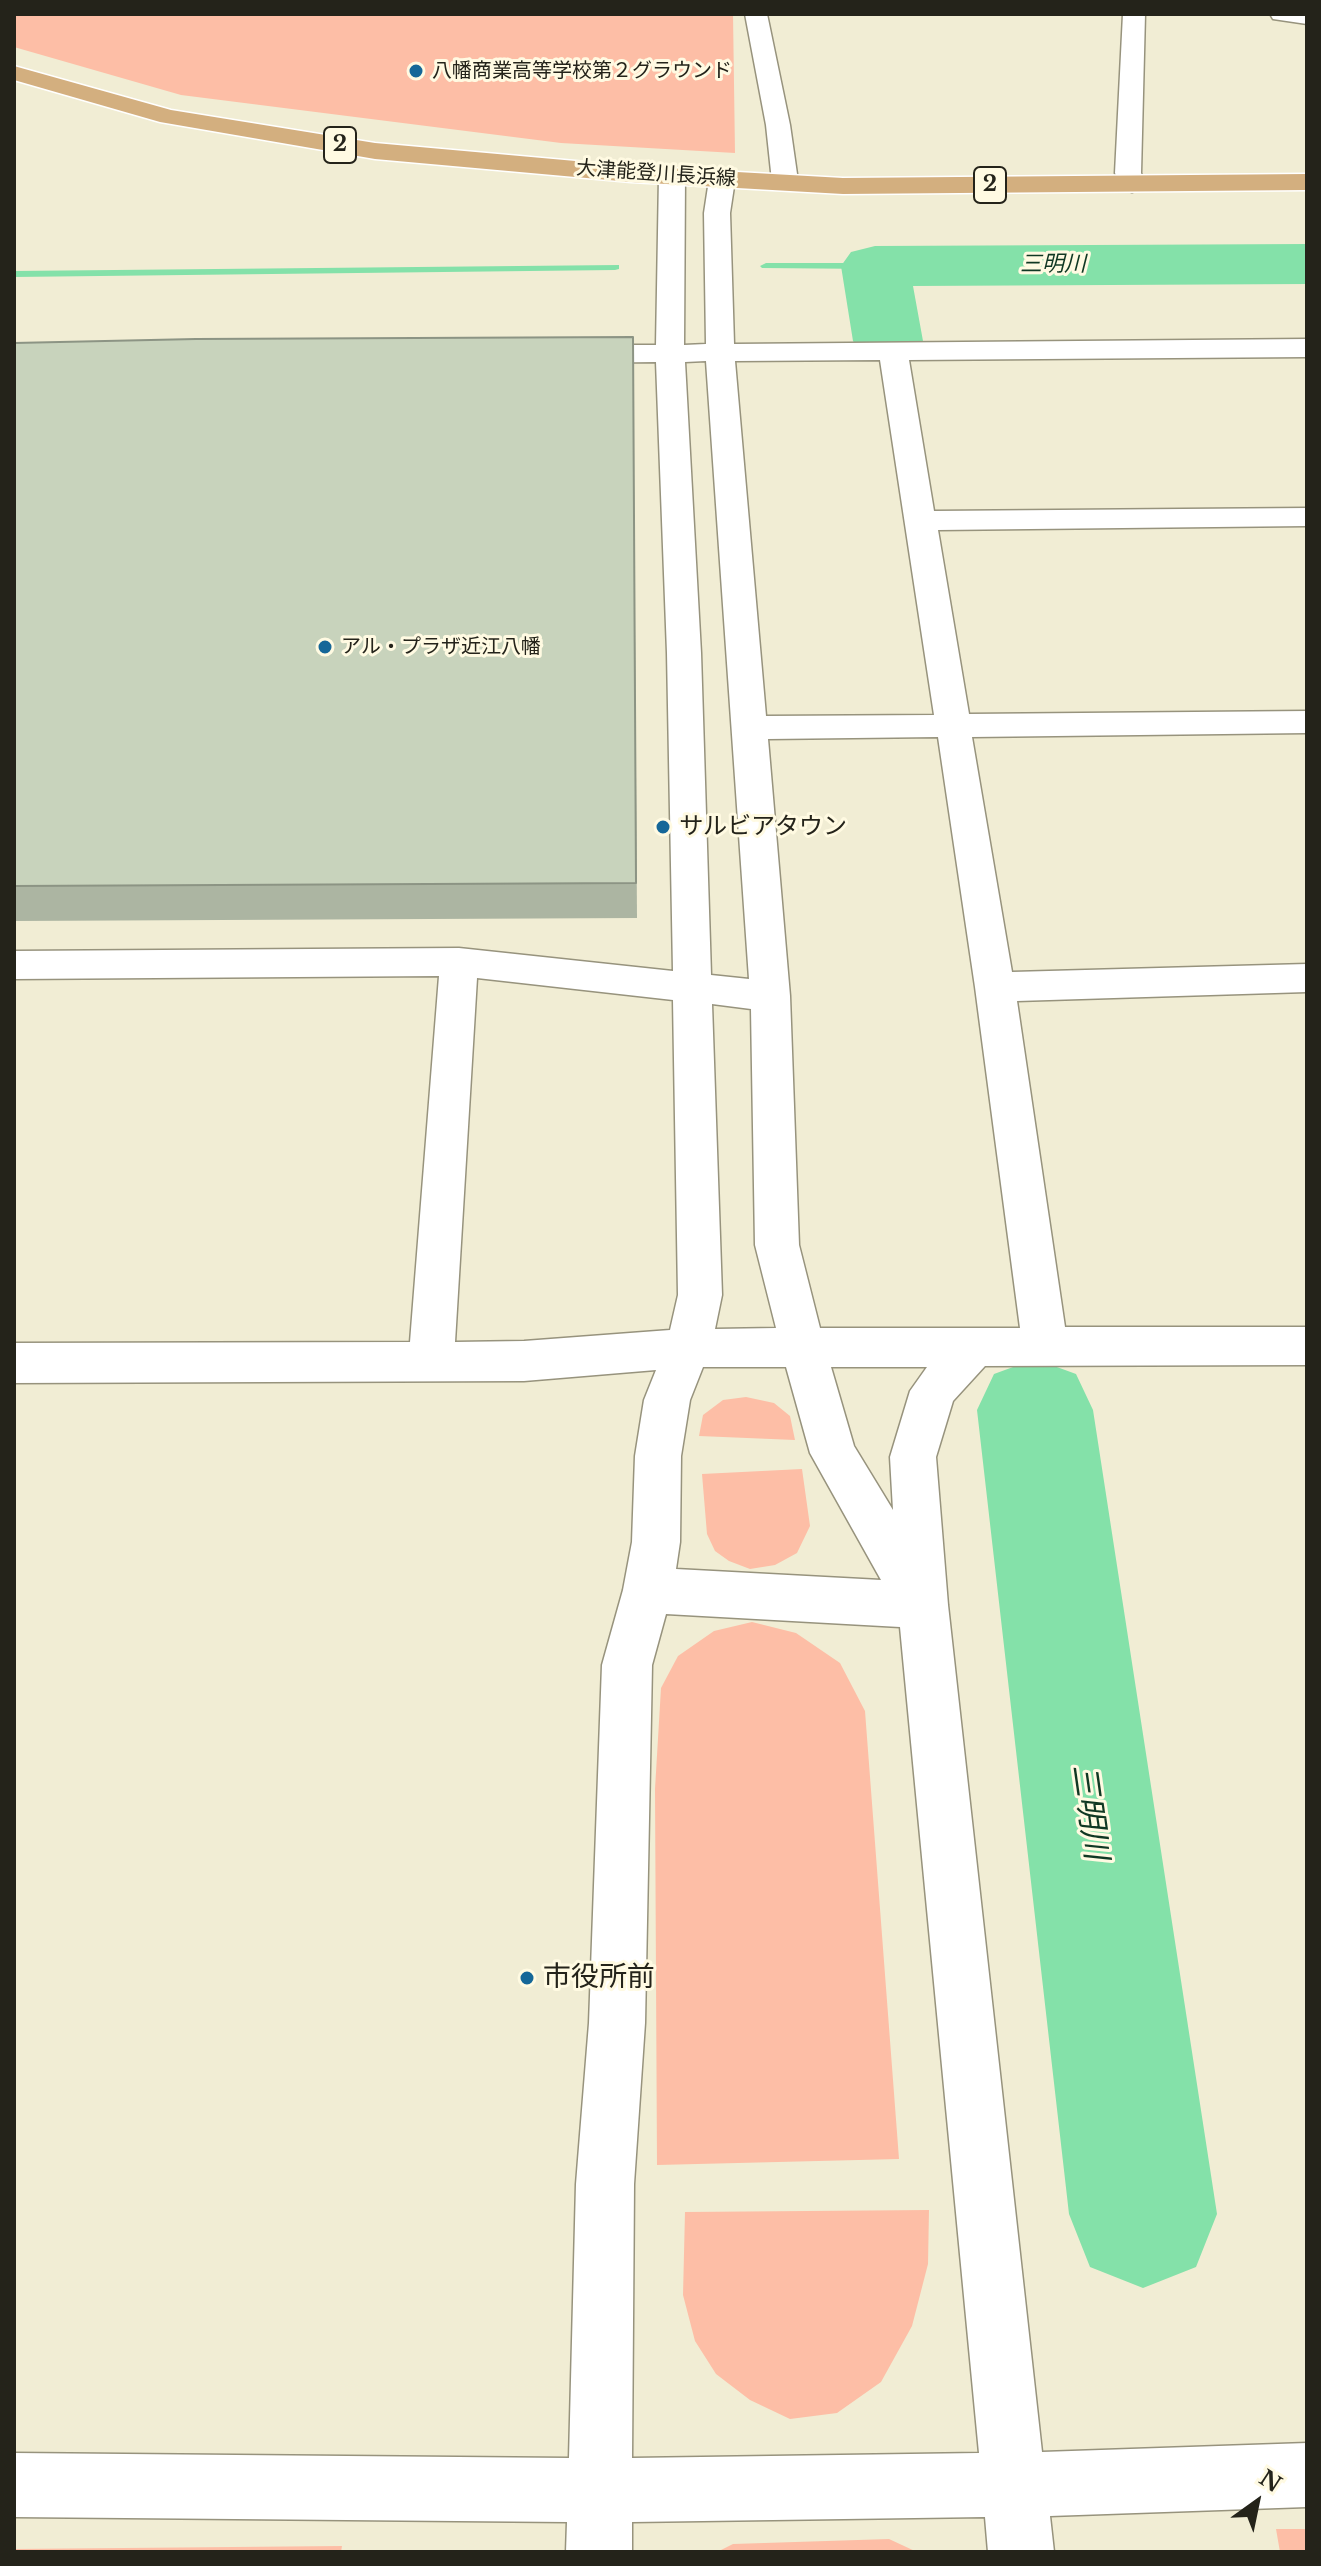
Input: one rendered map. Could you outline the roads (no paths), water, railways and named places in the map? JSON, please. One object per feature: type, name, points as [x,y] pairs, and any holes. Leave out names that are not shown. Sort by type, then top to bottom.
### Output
[{"type":"main road","name":"大津能登川長浜線","points":[[14,73],[169,117],[375,151],[722,180],[843,186],[1307,182]]},
{"type":"street","points":[[756,14],[778,125],[785,181]]},
{"type":"street","points":[[1132,184],[1128,173],[1134,14]]},
{"type":"street","points":[[1281,14],[1307,17]]},
{"type":"street","points":[[599,2552],[605,2184],[617,2023],[627,1665],[648,1590],[656,1542],[658,1456],[667,1400],[688,1348],[700,1295],[695,988],[670,353],[672,176]]},
{"type":"street","points":[[722,180],[717,213],[720,352],[770,996],[777,1245],[833,1453],[923,1605]]},
{"type":"street","points":[[549,355],[1307,348]]},
{"type":"street","points":[[893,350],[995,987],[1045,1347]]},
{"type":"street","points":[[920,521],[1307,517]]},
{"type":"street","points":[[751,728],[1307,722]]},
{"type":"street","points":[[14,965],[459,962],[770,996]]},
{"type":"street","points":[[431,1361],[459,962]]},
{"type":"street","points":[[995,987],[1307,978]]},
{"type":"street","points":[[14,1363],[524,1361],[688,1348],[1307,1346]]},
{"type":"street","points":[[974,1347],[933,1391],[913,1457],[923,1605],[1021,2552]]},
{"type":"street","points":[[648,1590],[923,1605]]},
{"type":"street","points":[[14,2485],[601,2490],[1014,2485],[1307,2475]]},
{"type":"waterway","name":"三明川","points":[[888,341],[875,266],[1307,264]]},
{"type":"waterway","points":[[766,266],[875,266]]},
{"type":"waterway","points":[[14,274],[615,267]]},
{"type":"waterway","name":"三明川","points":[[1035,1410],[1143,2214]]},
{"type":"place","name":"八幡商業高等学校第２グラウンド","points":[[416,71]]},
{"type":"place","name":"アル・プラザ近江八幡","points":[[325,647]]},
{"type":"place","name":"サルビアタウン","points":[[663,827]]},
{"type":"place","name":"市役所前","points":[[527,1978]]}]
